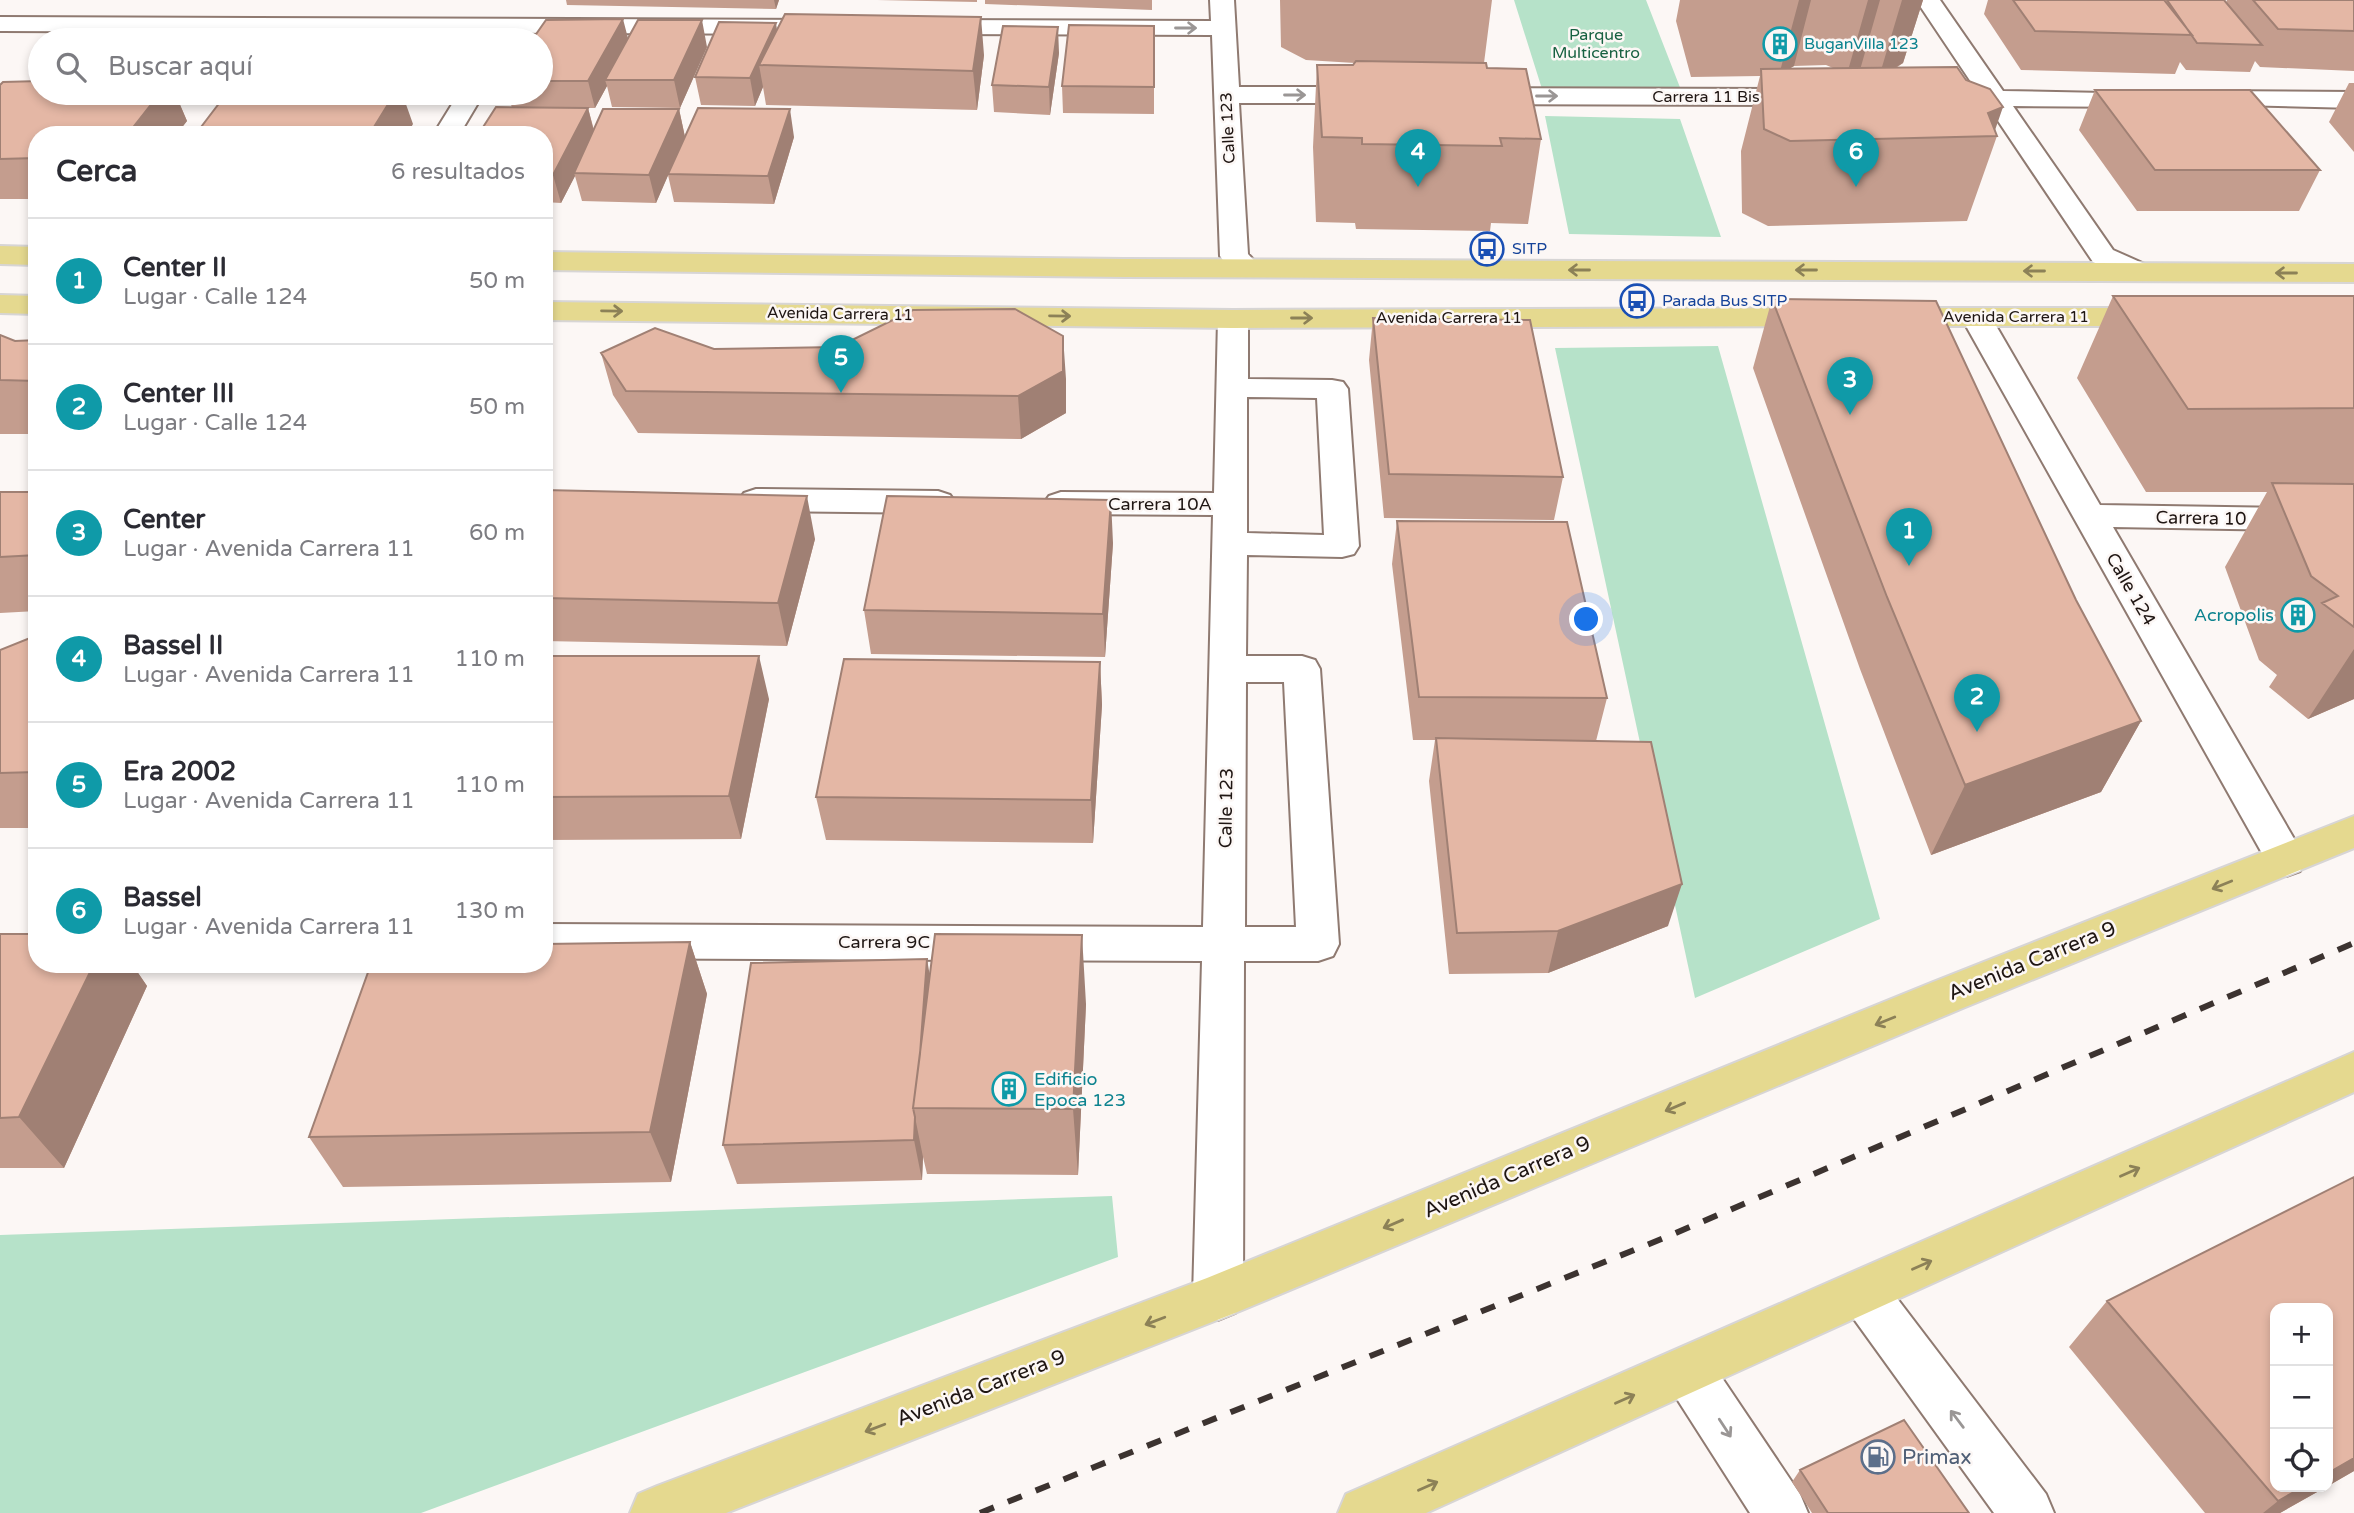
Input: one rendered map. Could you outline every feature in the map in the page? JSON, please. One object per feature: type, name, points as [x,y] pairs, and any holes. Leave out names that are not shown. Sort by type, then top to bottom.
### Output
[{"type":"main road","points":[[0,255],[28,256]]},
{"type":"main road","points":[[553,261],[2092,264],[2139,272],[2354,273]]},
{"type":"main road","points":[[0,304],[28,304]]},
{"type":"main road","name":"Avenida Carrera 11","points":[[553,311],[1234,318],[2189,317]]},
{"type":"main road","name":"Avenida Carrera 9","points":[[657,1513],[1218,1297],[1948,995],[2354,831]]},
{"type":"main road","points":[[1366,1513],[1863,1292],[2348,1083]]},
{"type":"street","name":"Calle 123","points":[[1222,0],[1232,264]]},
{"type":"street","points":[[1927,0],[1994,98],[2092,264]]},
{"type":"street","points":[[510,28],[525,3]]},
{"type":"street","points":[[0,24],[225,28]]},
{"type":"street","points":[[553,32],[855,27]]},
{"type":"street","points":[[910,27],[1223,28]]},
{"type":"street","points":[[1226,94],[1390,95]]},
{"type":"street","name":"Carrera 11 Bis","points":[[1457,96],[1832,97]]},
{"type":"street","points":[[1914,97],[2354,100]]},
{"type":"street","points":[[451,126],[464,105]]},
{"type":"street","name":"Calle 124","points":[[1976,317],[2286,860]]},
{"type":"street","name":"Calle 123","points":[[1218,1297],[1234,318]]},
{"type":"street","points":[[1230,544],[1342,546],[1332,390],[1232,388]]},
{"type":"street","points":[[725,500],[962,502]]},
{"type":"street","name":"Carrera 10A","points":[[1032,503],[1230,504]]},
{"type":"street","name":"Carrera 10","points":[[2090,516],[2354,520]]},
{"type":"street","name":"Carrera 9C","points":[[553,942],[1318,944],[1302,669],[1228,669]]},
{"type":"street","points":[[1863,1292],[2027,1513]]},
{"type":"street","points":[[1688,1371],[1781,1513]]},
{"type":"green space","name":"Parque Multicentro","points":[[1514,0],[1646,0],[1681,90],[1542,89]]},
{"type":"green space","points":[[1545,116],[1680,119],[1721,237],[1569,234]]},
{"type":"green space","points":[[1718,346],[1880,919],[1695,998],[1555,348]]},
{"type":"green space","points":[[1112,1196],[1118,1257],[421,1513],[0,1513],[0,1235]]},
{"type":"building","points":[[2013,0],[2164,0],[2192,35],[2035,31]]},
{"type":"building","points":[[2167,0],[2224,0],[2262,45],[2197,43]]},
{"type":"building","points":[[2253,0],[2354,0],[2354,31],[2278,29]]},
{"type":"building","points":[[785,14],[981,17],[973,71],[759,65]]},
{"type":"building","points":[[623,19],[588,81],[553,81],[553,28],[540,28],[546,20]]},
{"type":"building","points":[[638,20],[702,20],[674,80],[605,80]]},
{"type":"building","points":[[719,22],[776,23],[750,78],[695,77]]},
{"type":"building","points":[[1069,25],[1154,26],[1154,87],[1062,86]]},
{"type":"building","points":[[1003,26],[1058,27],[1049,87],[992,85]]},
{"type":"building","points":[[1356,61],[1486,63],[1487,68],[1526,69],[1541,139],[1500,138],[1502,146],[1362,144],[1362,138],[1322,137],[1317,65],[1353,65]]},
{"type":"building","points":[[1957,67],[1966,80],[1990,89],[2003,107],[1988,113],[1997,136],[1790,141],[1764,129],[1761,69]]},
{"type":"building","points":[[28,81],[28,105],[151,105],[134,126],[28,126],[28,158],[0,159],[0,85],[3,82]]},
{"type":"building","points":[[2095,90],[2250,90],[2320,170],[2155,170]]},
{"type":"building","points":[[218,105],[388,105],[375,126],[202,126]]},
{"type":"building","points":[[496,107],[588,108],[553,175],[553,126],[484,126]]},
{"type":"building","points":[[698,108],[790,109],[768,176],[668,174]]},
{"type":"building","points":[[603,109],[679,109],[649,175],[574,173]]},
{"type":"building","points":[[2113,296],[2354,296],[2354,408],[2188,409]]},
{"type":"building","points":[[1772,299],[1936,301],[2076,600],[2141,721],[1965,785],[1887,597]]},
{"type":"building","points":[[1015,309],[1063,336],[1063,371],[1018,396],[626,391],[601,353],[655,328],[714,349],[838,347],[913,310]]},
{"type":"building","points":[[1373,318],[1530,320],[1563,477],[1389,474]]},
{"type":"building","points":[[0,335],[15,341],[28,340],[28,381],[0,380]]},
{"type":"building","points":[[2272,483],[2354,484],[2354,627],[2322,603],[2338,596],[2311,576]]},
{"type":"building","points":[[553,490],[807,496],[778,603],[553,598]]},
{"type":"building","points":[[0,492],[28,492],[28,555],[0,557]]},
{"type":"building","points":[[887,496],[1111,500],[1103,614],[864,610]]},
{"type":"building","points":[[1397,521],[1567,522],[1607,698],[1419,697]]},
{"type":"building","points":[[28,639],[28,772],[0,773],[0,650]]},
{"type":"building","points":[[553,656],[759,656],[729,796],[553,797]]},
{"type":"building","points":[[844,659],[1100,662],[1091,800],[816,797]]},
{"type":"building","points":[[1436,738],[1651,742],[1682,884],[1558,931],[1457,933]]},
{"type":"building","points":[[0,934],[28,934],[28,973],[90,973],[19,1117],[0,1118]]},
{"type":"building","points":[[935,934],[1082,935],[1073,1109],[913,1108]]},
{"type":"building","points":[[690,942],[650,1132],[309,1137],[368,973],[553,973],[553,944]]},
{"type":"building","points":[[927,959],[913,1108],[914,1140],[723,1145],[751,963]]},
{"type":"building","points":[[2354,1177],[2354,1458],[2333,1470],[2333,1303],[2270,1303],[2270,1492],[2107,1301]]},
{"type":"building","name":"Primax","points":[[1904,1420],[1969,1513],[1828,1513],[1800,1470]]},
{"type":"building","points":[[2270,1492],[2294,1492],[2278,1501]]},
{"type":"railway","points":[[980,1513],[1664,1238],[2354,943]]},
{"type":"place","name":"BuganVilla 123","points":[[1780,44]]},
{"type":"place","name":"Bassel II","points":[[1418,187]]},
{"type":"place","name":"Bassel","points":[[1856,187]]},
{"type":"place","name":"SITP","points":[[1487,249]]},
{"type":"place","name":"Parada Bus SITP","points":[[1637,301]]},
{"type":"place","name":"Era 2002","points":[[841,393]]},
{"type":"place","name":"Center","points":[[1850,415]]},
{"type":"place","name":"Center II","points":[[1909,566]]},
{"type":"place","name":"Acropolis","points":[[2298,615]]},
{"type":"place","name":"Center III","points":[[1977,732]]},
{"type":"place","name":"Edificio Epoca 123","points":[[1009,1089]]},
{"type":"place","name":"Primax","points":[[1878,1457]]}]
